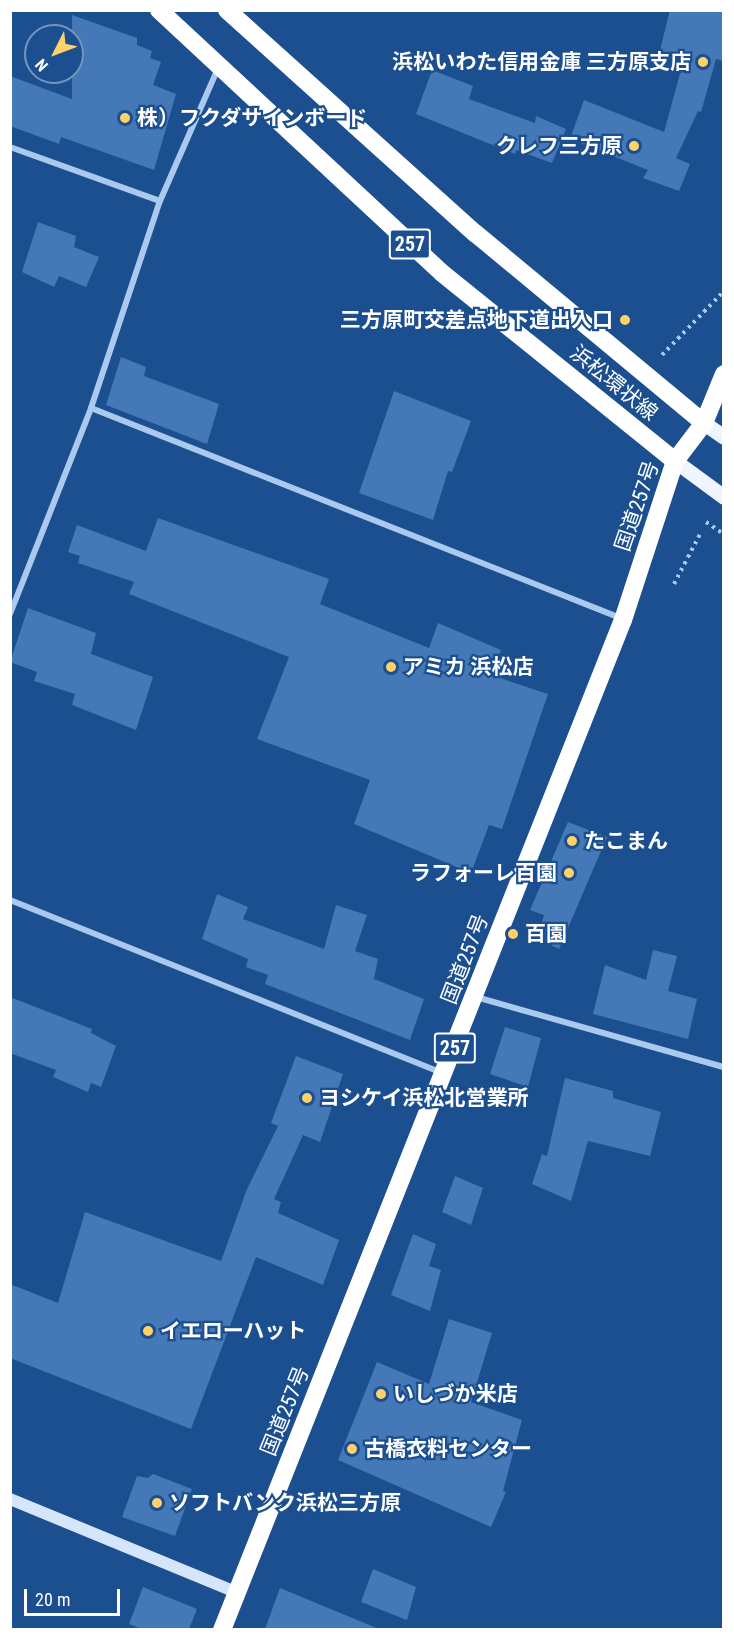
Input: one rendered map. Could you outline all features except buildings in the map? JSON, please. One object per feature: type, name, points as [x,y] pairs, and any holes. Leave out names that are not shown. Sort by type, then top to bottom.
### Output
[{"type":"highway","name":"浜松環状線","points":[[159,10],[442,273],[675,461]]},
{"type":"highway","name":"浜松環状線","points":[[231,12],[475,233],[704,423]]},
{"type":"highway","name":"国道257号","points":[[222,1629],[445,1075],[623,620],[675,461],[704,423],[723,374]]},
{"type":"main road","name":"浜松環状線","points":[[704,423],[723,437]]},
{"type":"main road","name":"浜松環状線","points":[[675,461],[723,497]]},
{"type":"street","points":[[10,614],[91,408],[160,201],[219,68]]},
{"type":"street","points":[[10,147],[160,201]]},
{"type":"street","points":[[91,408],[623,620]]},
{"type":"street","points":[[10,900],[445,1075]]},
{"type":"street","points":[[474,997],[723,1067]]},
{"type":"street","points":[[10,1499],[236,1592]]},
{"type":"path","points":[[659,358],[723,291]]},
{"type":"path","points":[[706,522],[723,534]]},
{"type":"path","points":[[674,584],[700,534]]},
{"type":"place","name":"浜松いわた信用金庫 三方原支店","points":[[703,62]]},
{"type":"place","name":"株）フクダサインボード","points":[[125,118]]},
{"type":"place","name":"クレフ三方原","points":[[634,146]]},
{"type":"place","name":"三方原町交差点地下道出入口","points":[[625,320]]},
{"type":"place","name":"アミカ 浜松店","points":[[391,667]]},
{"type":"place","name":"たこまん","points":[[572,841]]},
{"type":"place","name":"ラフォーレ百園","points":[[569,873]]},
{"type":"place","name":"百園","points":[[513,934]]},
{"type":"place","name":"ヨシケイ浜松北営業所","points":[[307,1098]]},
{"type":"place","name":"イエローハット","points":[[148,1331]]},
{"type":"place","name":"いしづか米店","points":[[381,1394]]},
{"type":"place","name":"古橋衣料センター","points":[[352,1449]]},
{"type":"place","name":"ソフトバンク浜松三方原","points":[[157,1503]]}]
